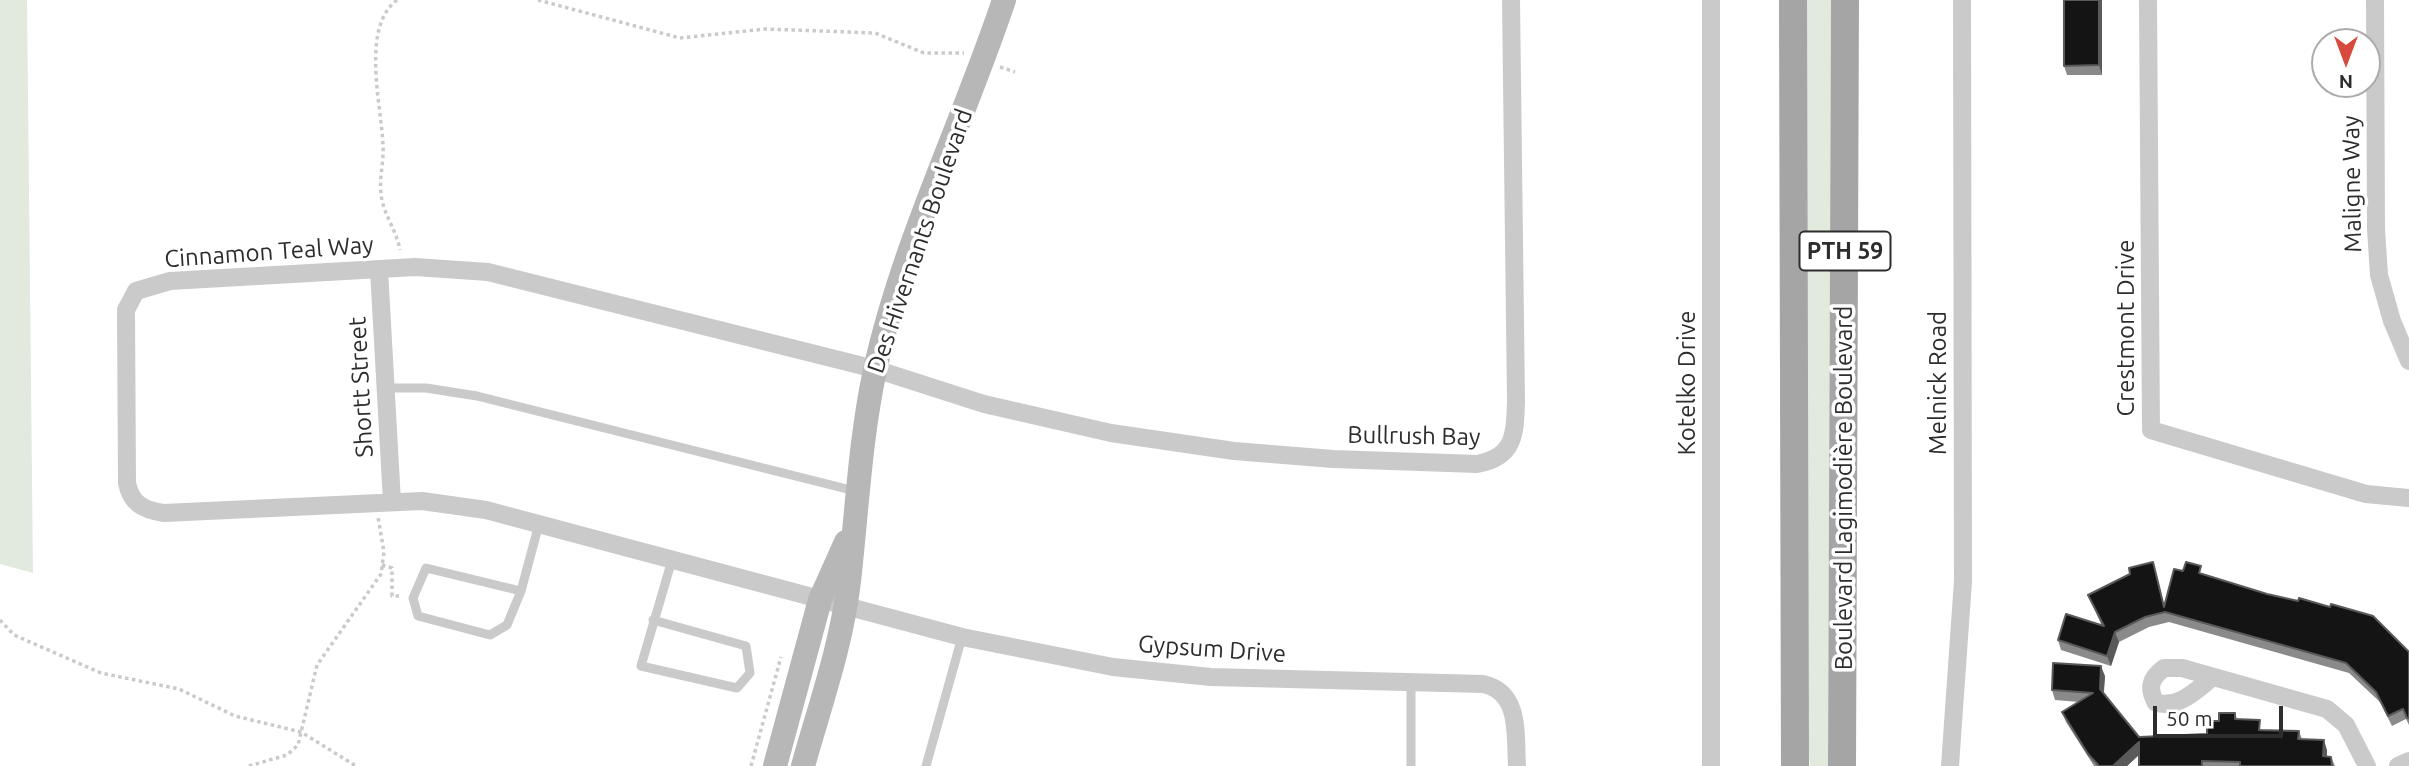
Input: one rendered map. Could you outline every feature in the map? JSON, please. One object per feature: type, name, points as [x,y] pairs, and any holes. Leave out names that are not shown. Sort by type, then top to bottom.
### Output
[{"type":"main road","name":"Boulevard Lagimodière Boulevard","points":[[1793,0],[1795,766]]},
{"type":"main road","name":"Boulevard Lagimodière Boulevard","points":[[1842,766],[1845,0]]},
{"type":"street","name":"Des Hivernants Boulevard","points":[[803,766],[834,656],[844,606],[852,528],[875,369],[907,263],[1004,0]]},
{"type":"street","name":"Bullrush Bay","points":[[875,369],[984,404],[1139,437],[1234,451],[1333,459],[1477,464],[1491,461],[1504,453],[1512,441],[1516,401],[1511,0]]},
{"type":"street","name":"Kotelko Drive","points":[[1711,0],[1711,766]]},
{"type":"street","name":"Melnick Road","points":[[1950,766],[1963,582],[1962,0]]},
{"type":"street","name":"Crestmont Drive","points":[[2148,0],[2151,430],[2366,494],[2409,498]]},
{"type":"street","name":"Maligne Way","points":[[2375,0],[2375,229],[2379,275],[2392,321],[2409,361]]},
{"type":"street","name":"Cinnamon Teal Way","points":[[844,606],[539,524],[448,504],[383,502],[164,513],[136,504],[127,483],[126,310],[136,291],[170,281],[403,268],[454,269],[519,278],[875,369]]},
{"type":"street","name":"Shortt Street","points":[[379,270],[385,388],[383,502]]},
{"type":"street","name":"Des Hivernants Boulevard","points":[[775,766],[820,600],[852,528]]},
{"type":"street","name":"Gypsum Drive","points":[[844,606],[962,637],[1113,667],[1199,676],[1483,684],[1504,692],[1515,725],[1517,766]]},
{"type":"street","points":[[2213,677],[2328,709],[2346,725],[2367,766]]},
{"type":"street","points":[[2398,766],[2409,761]]},
{"type":"lane","points":[[385,388],[426,388],[477,396],[857,491]]},
{"type":"lane","points":[[521,592],[426,568],[413,597],[418,616],[490,635],[507,625],[521,592],[539,524]]},
{"type":"lane","points":[[653,620],[746,646],[750,673],[737,688],[641,666],[653,620],[672,560]]},
{"type":"lane","points":[[926,766],[962,637]]},
{"type":"lane","points":[[1411,682],[1411,766]]},
{"type":"path","points":[[388,0],[389,6],[376,52],[376,86],[383,147],[381,195],[397,235],[403,268]]},
{"type":"path","points":[[389,6],[397,0]]},
{"type":"path","points":[[538,0],[680,38],[751,29],[875,33],[924,53],[964,53],[982,60]]},
{"type":"path","points":[[249,766],[287,755],[298,745],[317,665],[381,574],[384,552],[383,502]]},
{"type":"path","points":[[382,565],[392,568],[392,596],[399,596]]},
{"type":"path","points":[[0,621],[14,635],[101,673],[179,689],[235,716],[301,732],[356,766]]},
{"type":"path","points":[[751,766],[782,654]]},
{"type":"shaded area","points":[[0,0],[27,0],[33,573],[0,564]]},
{"type":"shaded area","points":[[1806,0],[1831,0],[1828,766],[1810,766],[1808,748]]},
{"type":"building","points":[[2064,0],[2099,0],[2099,65],[2064,66]]},
{"type":"building","points":[[2153,562],[2164,607],[2174,569],[2183,571],[2186,562],[2201,566],[2199,573],[2267,594],[2298,601],[2299,598],[2330,607],[2331,604],[2373,616],[2409,652],[2409,718],[2403,709],[2388,716],[2376,692],[2346,663],[2165,612],[2145,617],[2115,632],[2107,656],[2058,640],[2066,614],[2104,626],[2088,595],[2130,574],[2129,568]]},
{"type":"building","points":[[2053,663],[2101,666],[2100,689],[2139,737],[2207,734],[2207,721],[2219,721],[2219,713],[2235,713],[2235,719],[2260,720],[2259,730],[2299,731],[2298,739],[2324,740],[2323,756],[2331,757],[2332,766],[2240,766],[2240,762],[2202,761],[2202,766],[2139,766],[2139,742],[2113,766],[2099,766],[2088,754],[2062,712],[2093,693],[2052,690]]}]
